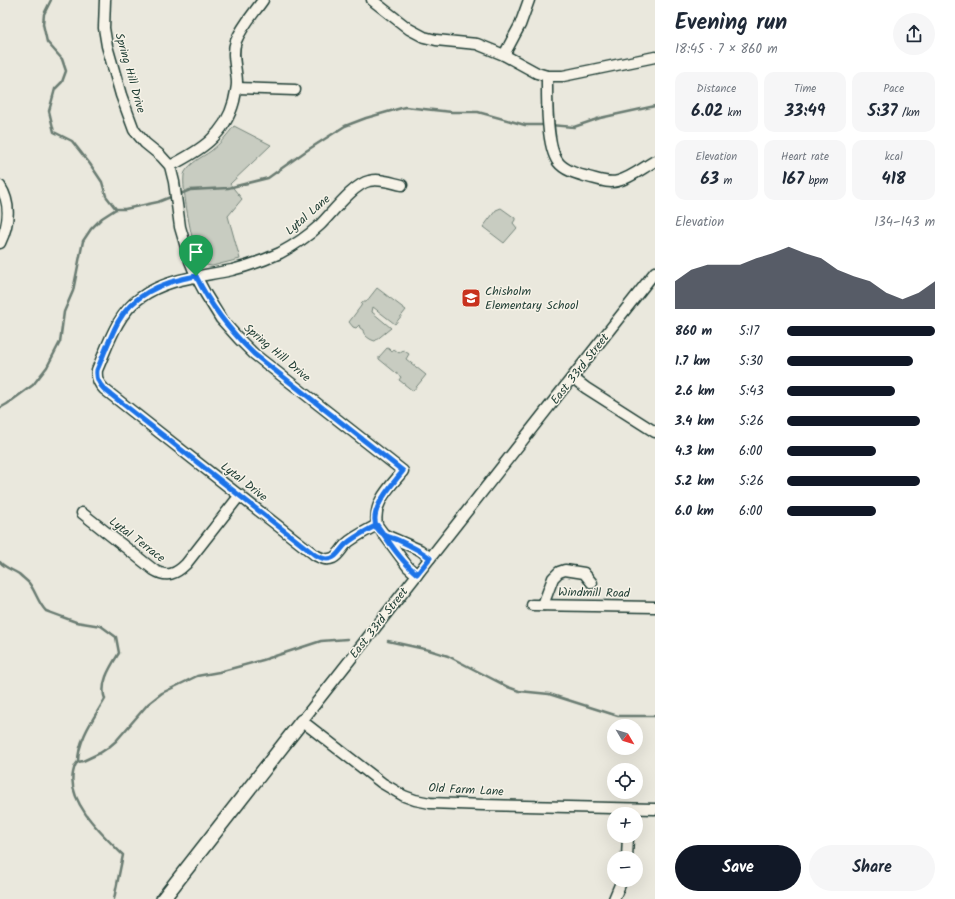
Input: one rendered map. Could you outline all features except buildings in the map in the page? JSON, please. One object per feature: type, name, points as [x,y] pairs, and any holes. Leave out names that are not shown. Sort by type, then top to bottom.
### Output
[{"type":"main road","name":"East 33rd Street","points":[[163,899],[302,721]]},
{"type":"street","name":"Spring Hill Drive","points":[[105,0],[104,28],[107,46],[121,95],[134,130],[145,143],[161,156],[170,166],[174,182],[180,227],[190,261],[205,293],[221,319],[239,340],[254,354],[403,471],[380,501],[375,517],[377,525]]},
{"type":"street","points":[[170,166],[189,156],[209,142],[223,127],[231,111],[237,88],[234,56],[236,42],[243,28],[263,0]]},
{"type":"street","points":[[372,0],[385,4],[410,29],[424,36],[436,40],[477,44],[504,54],[547,76],[563,76],[655,57]]},
{"type":"street","points":[[504,54],[520,25],[530,0]]},
{"type":"street","points":[[547,76],[547,107],[552,149],[558,162],[565,168],[579,175],[617,182],[655,161]]},
{"type":"street","points":[[237,88],[295,90]]},
{"type":"street","name":"Lytal Lane","points":[[99,384],[97,370],[119,320],[128,308],[140,297],[156,288],[184,278],[232,270],[256,263],[291,246],[319,226],[349,195],[365,183],[379,180],[402,185]]},
{"type":"street","points":[[0,186],[3,191],[8,211],[6,231],[0,243]]},
{"type":"street","name":"East 33rd Street","points":[[302,721],[655,272]]},
{"type":"street","points":[[573,378],[598,396],[655,432]]},
{"type":"street","name":"Lytal Drive","points":[[99,384],[315,555],[327,559],[336,556],[346,544],[355,537],[377,525]]},
{"type":"street","name":"Lytal Terrace","points":[[82,513],[154,570],[160,574],[172,574],[180,571],[240,495]]},
{"type":"street","points":[[377,525],[408,567],[417,574]]},
{"type":"street","points":[[383,534],[420,550],[430,558]]},
{"type":"street","points":[[543,605],[553,578],[558,572],[565,570],[584,573],[592,583]]},
{"type":"street","name":"Windmill Road","points":[[532,605],[655,607]]},
{"type":"street","name":"Old Farm Lane","points":[[302,721],[382,783],[404,796],[415,800],[430,803],[607,810]]},
{"type":"street","name":"Old Farm Lane","points":[[643,810],[655,809]]},
{"type":"street","points":[[614,899],[619,887]]},
{"type":"shaded area","points":[[234,126],[271,145],[230,184],[242,199],[228,216],[240,259],[212,266],[206,265],[199,258],[193,242],[184,186],[185,172],[196,160],[211,151]]},
{"type":"shaded area","points":[[501,208],[515,218],[513,223],[517,228],[504,243],[483,227],[496,210]]},
{"type":"shaded area","points":[[377,288],[406,310],[395,324],[373,307],[372,312],[391,328],[375,341],[365,335],[359,325],[356,328],[349,322],[361,306],[362,302],[366,302]]},
{"type":"shaded area","points":[[387,348],[392,352],[394,349],[399,353],[403,350],[409,354],[406,359],[426,375],[413,391],[399,380],[401,377],[379,359]]},
{"type":"waterway","points":[[51,0],[44,14],[43,24],[47,42],[62,59],[66,71],[62,82],[55,89],[49,111],[54,132],[72,141],[102,182],[106,196],[116,209]]},
{"type":"waterway","points":[[550,125],[574,127],[600,118],[655,106]]},
{"type":"waterway","points":[[178,195],[190,190],[228,188],[268,178],[345,126],[366,118],[405,107],[452,112],[478,112],[525,125],[545,125]]},
{"type":"waterway","points":[[0,408],[33,385],[47,367],[60,342],[64,312],[73,291],[83,241],[91,229],[102,218],[116,209],[125,209],[158,202],[173,196]]},
{"type":"waterway","points":[[0,562],[19,574],[29,583],[46,611],[76,622],[101,626],[116,637],[119,653],[109,669],[105,681],[105,699],[87,729],[81,745],[78,762],[73,773],[73,784],[81,807],[97,829],[123,855],[114,899]]},
{"type":"waterway","points":[[78,762],[100,753],[109,747],[148,704],[162,693],[197,676],[219,672],[263,660],[321,641],[347,639]]},
{"type":"waterway","points":[[388,641],[429,650],[448,656],[508,687],[519,691],[549,694],[618,716],[655,716]]},
{"type":"place","name":"Chisholm Elementary School","points":[[471,298]]},
{"type":"route","points":[[196,276],[184,278],[156,288],[140,297],[128,308],[119,320],[97,370],[99,384],[315,555],[327,559],[333,558],[355,537],[377,525],[392,547],[408,567],[417,574],[430,558],[420,550],[397,539],[383,534],[377,525],[375,517],[376,509],[380,501],[403,471],[254,354],[239,340],[221,319],[196,276]]}]
